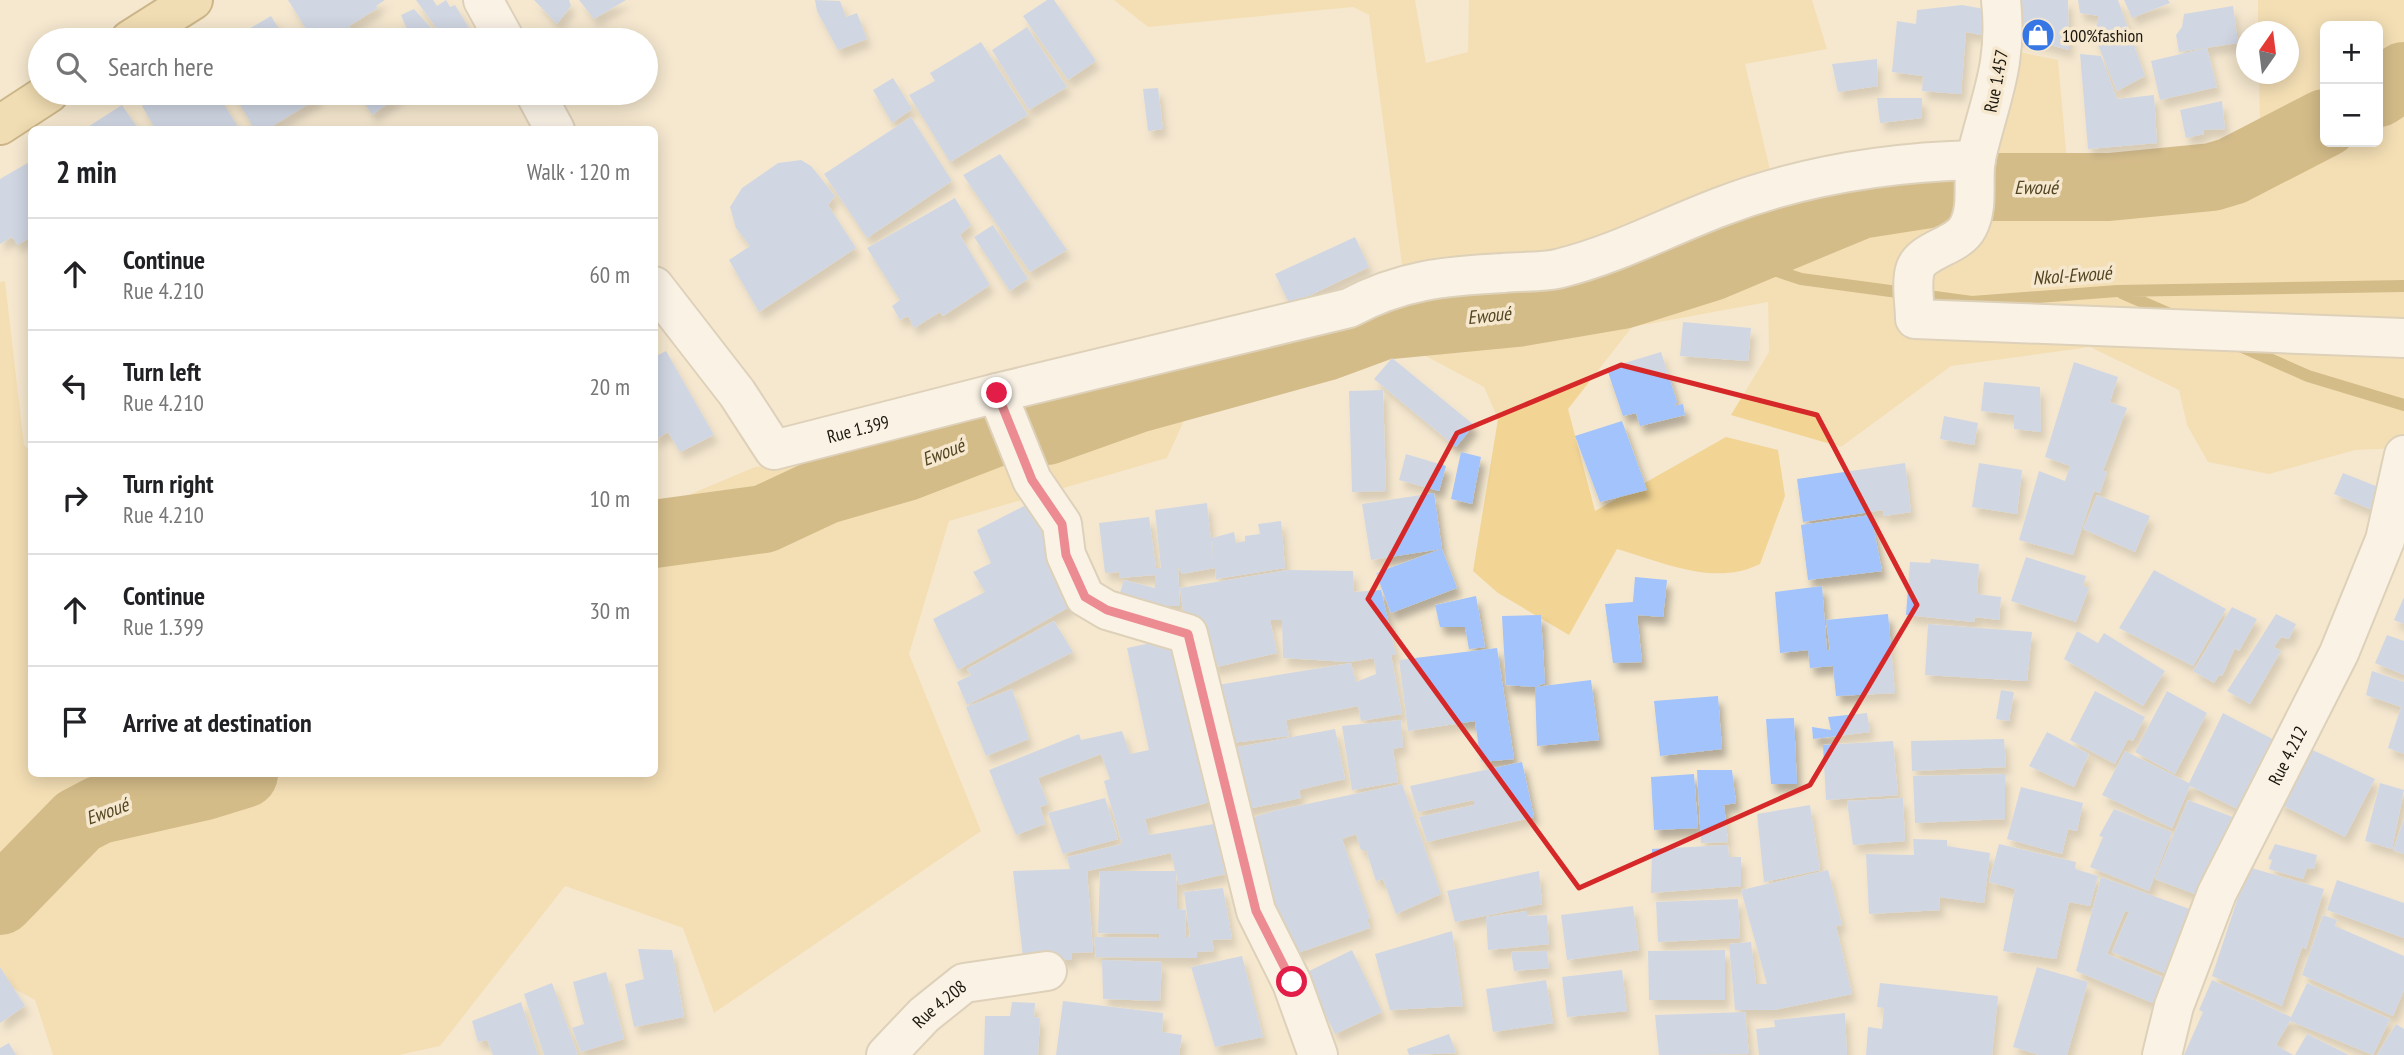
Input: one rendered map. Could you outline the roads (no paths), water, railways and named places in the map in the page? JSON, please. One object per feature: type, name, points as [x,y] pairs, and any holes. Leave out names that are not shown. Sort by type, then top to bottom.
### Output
[{"type":"main road","points":[[149,28],[193,0]]},
{"type":"main road","points":[[0,125],[31,105]]},
{"type":"street","points":[[483,0],[498,28]]},
{"type":"street","name":"Rue 1.457","points":[[2001,0],[2005,34],[1996,90],[1976,160],[1972,218],[1967,231],[1923,259],[1915,270],[1915,319],[2404,338]]},
{"type":"street","points":[[541,105],[553,126]]},
{"type":"street","points":[[1318,1055],[1292,982],[1256,911],[1188,634],[1107,610],[1085,597],[1066,555],[1062,524],[1032,480],[999,400],[1349,308],[1381,291],[1437,276],[1558,269],[1629,247],[1721,206],[1802,181],[1932,161],[1976,160]]},
{"type":"street","name":"Rue 1.399","points":[[658,291],[737,393],[774,450],[999,400]]},
{"type":"street","name":"Rue 4.212","points":[[2162,1055],[2174,1006],[2217,893],[2339,653],[2385,540],[2404,455]]},
{"type":"street","name":"Rue 4.208","points":[[886,1055],[924,1015],[964,984],[1047,971]]},
{"type":"waterway","name":"Ewoué","points":[[2383,90],[2404,76]]},
{"type":"waterway","name":"Ewoué","points":[[658,533],[764,519],[826,490],[906,467],[1002,430],[1047,431],[1137,399],[1325,347],[1382,326],[1517,313],[1622,295],[1711,267],[1860,205],[1975,187],[2109,187],[2212,177],[2232,171],[2320,126]]},
{"type":"waterway","name":"Nkol-Ewoué","points":[[1753,251],[1774,270],[1801,279],[1972,302],[2117,291],[2404,286]]},
{"type":"waterway","points":[[2122,293],[2172,315]]},
{"type":"waterway","points":[[2240,346],[2308,376],[2404,405]]},
{"type":"waterway","name":"Ewoué","points":[[0,901],[78,821],[99,810],[234,777]]},
{"type":"place","name":"100%fashion","points":[[2038,35]]}]
